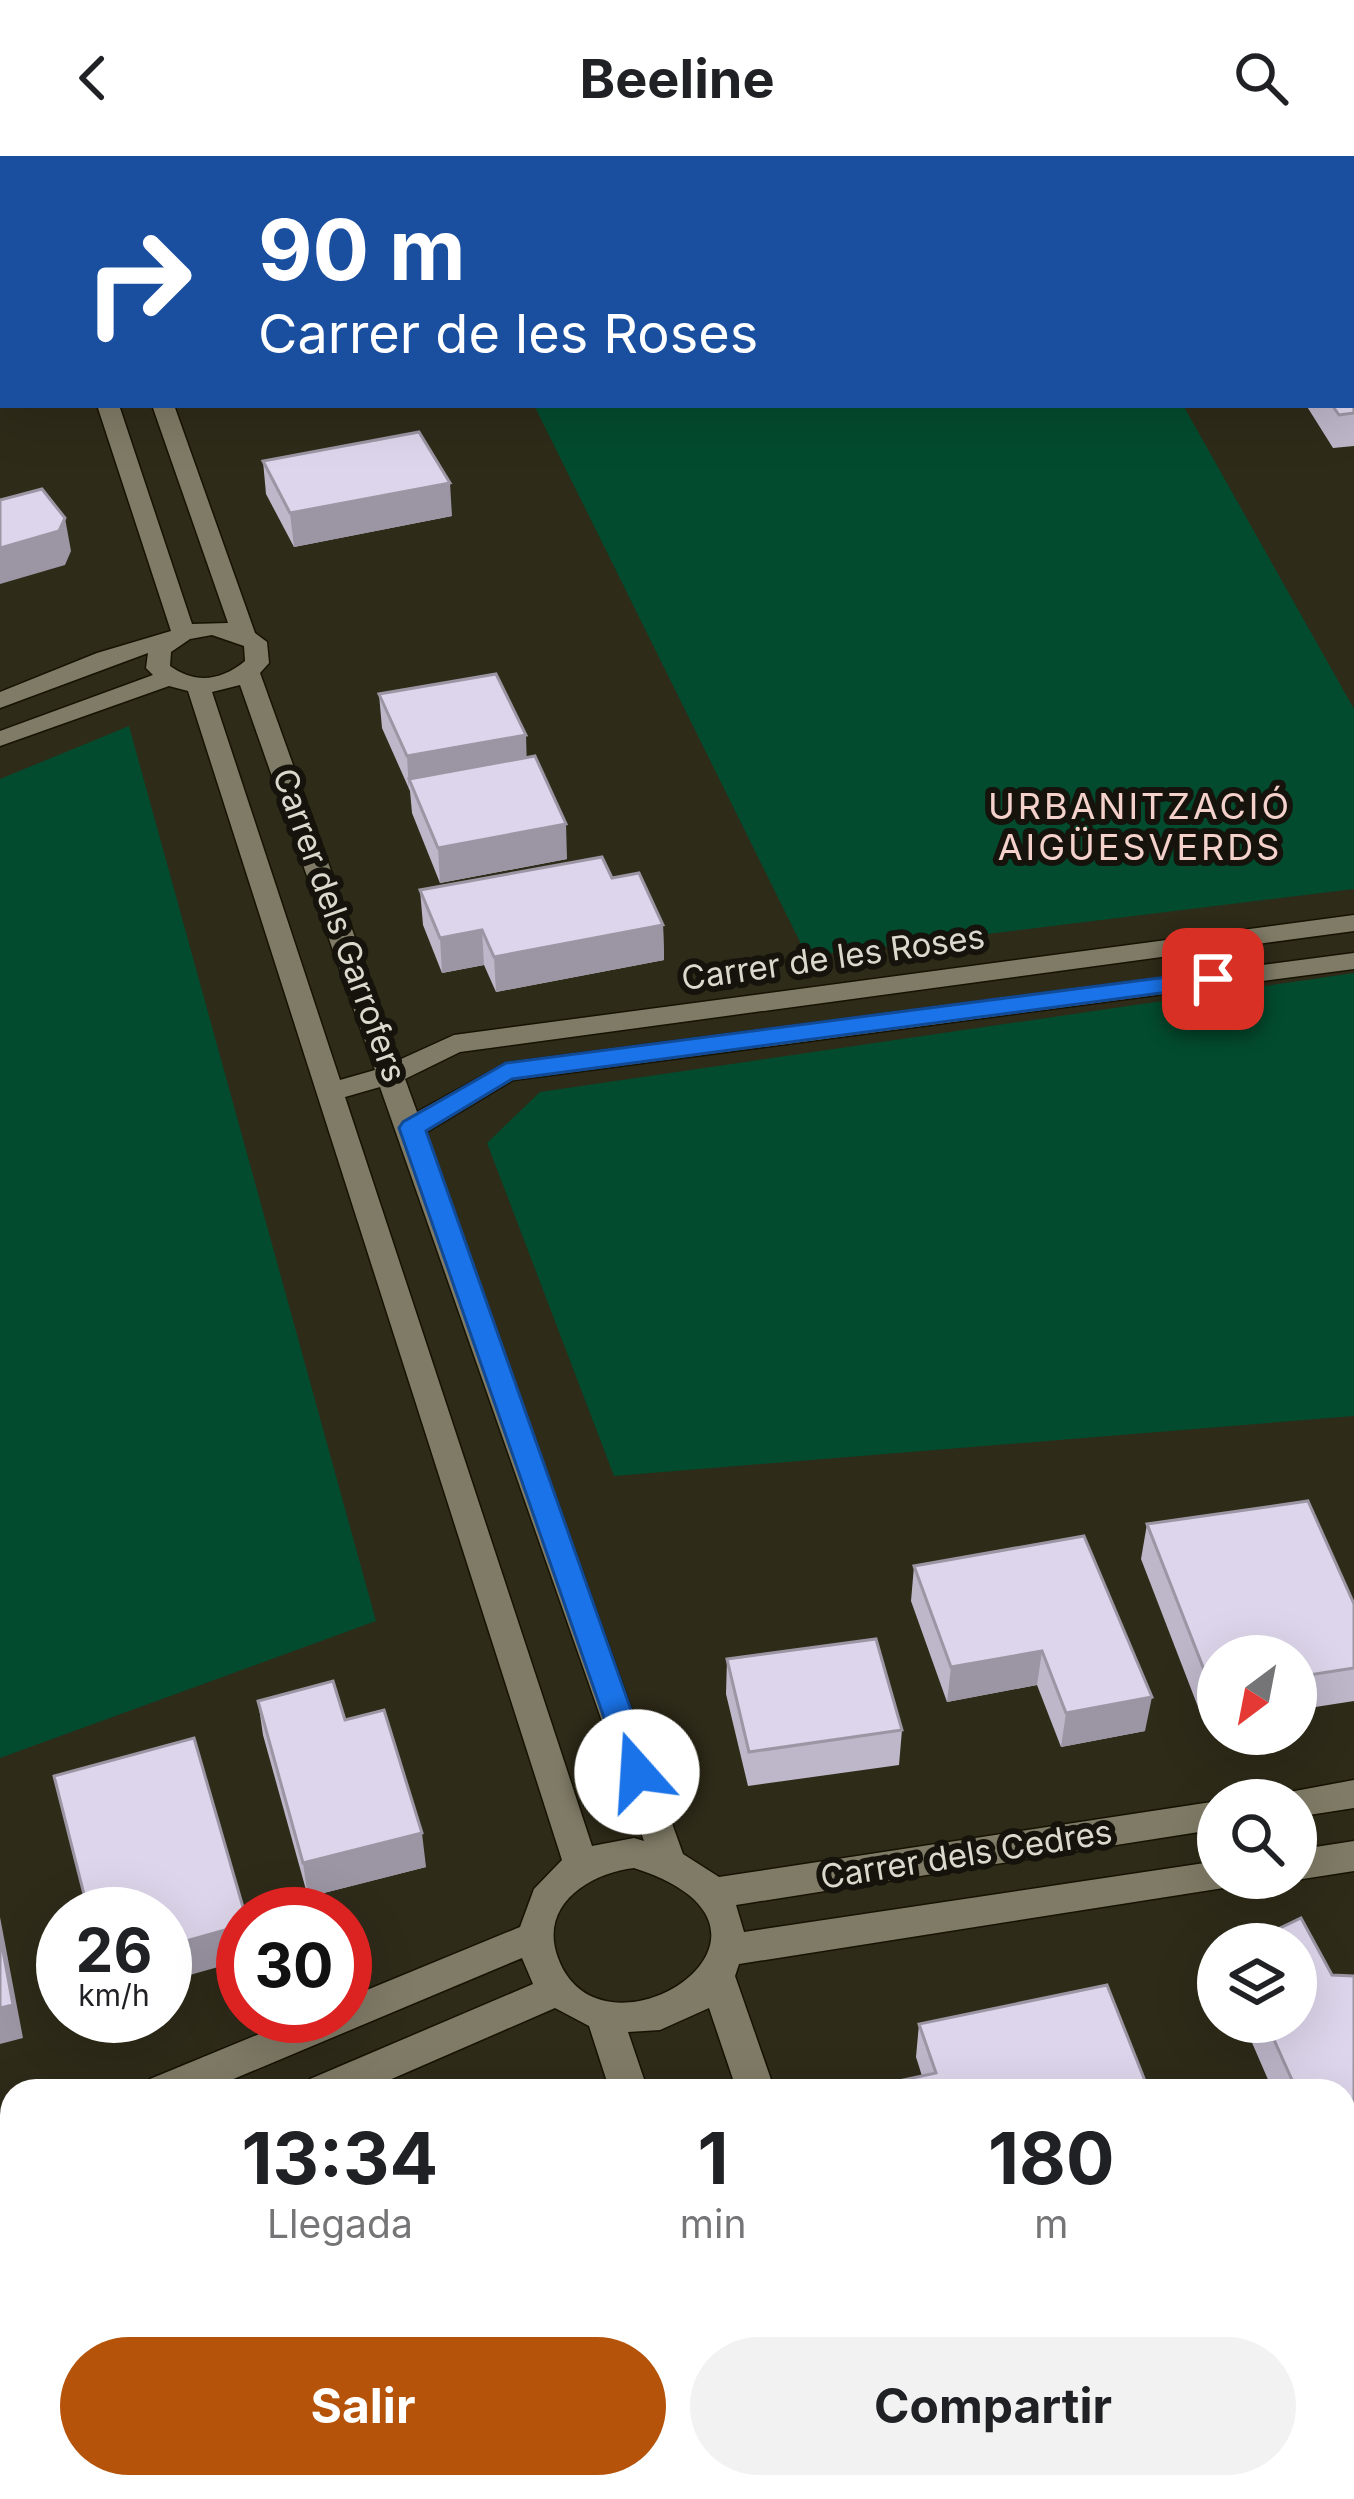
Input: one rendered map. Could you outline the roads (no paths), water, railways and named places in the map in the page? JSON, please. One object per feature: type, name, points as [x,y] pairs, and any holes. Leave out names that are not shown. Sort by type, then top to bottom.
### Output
[{"type":"street","points":[[109,408],[176,637]]},
{"type":"street","points":[[164,408],[244,635]]},
{"type":"street","points":[[0,701],[105,658],[176,637],[212,628],[244,635]]},
{"type":"street","name":"Carrer dels Garrofers","points":[[244,635],[259,651],[248,673],[394,1074],[667,1858]]},
{"type":"street","points":[[168,678],[156,658],[176,637]]},
{"type":"street","points":[[0,739],[168,678],[198,686],[217,685],[248,673]]},
{"type":"street","name":"Carrer dels Garrofers","points":[[198,686],[580,1866]]},
{"type":"street","name":"Carrer de les Roses","points":[[329,1092],[394,1074],[454,1044],[1354,923]]},
{"type":"street","points":[[412,1128],[506,1072],[1354,961]]},
{"type":"street","points":[[1317,1800],[1354,1794]]},
{"type":"street","name":"Carrer dels Cedres","points":[[715,1893],[1197,1818]]},
{"type":"street","points":[[722,1964],[695,2000],[671,2012],[638,2019],[604,2016],[558,1990],[541,1965],[536,1936],[541,1908],[556,1886],[580,1866],[634,1852],[667,1858],[694,1871],[715,1893],[728,1919],[722,1964],[753,2079]]},
{"type":"street","points":[[1317,1862],[1354,1856]]},
{"type":"street","name":"Carrer dels Cedres","points":[[722,1964],[1197,1880]]},
{"type":"street","points":[[372,2004],[536,1936]]},
{"type":"street","points":[[350,2079],[558,1990]]},
{"type":"street","points":[[604,2016],[625,2079]]},
{"type":"street","points":[[193,2079],[279,2043]]},
{"type":"district","name":"URBANITZACIÓ AIGÜESVERDS","points":[[1140,826]]}]
